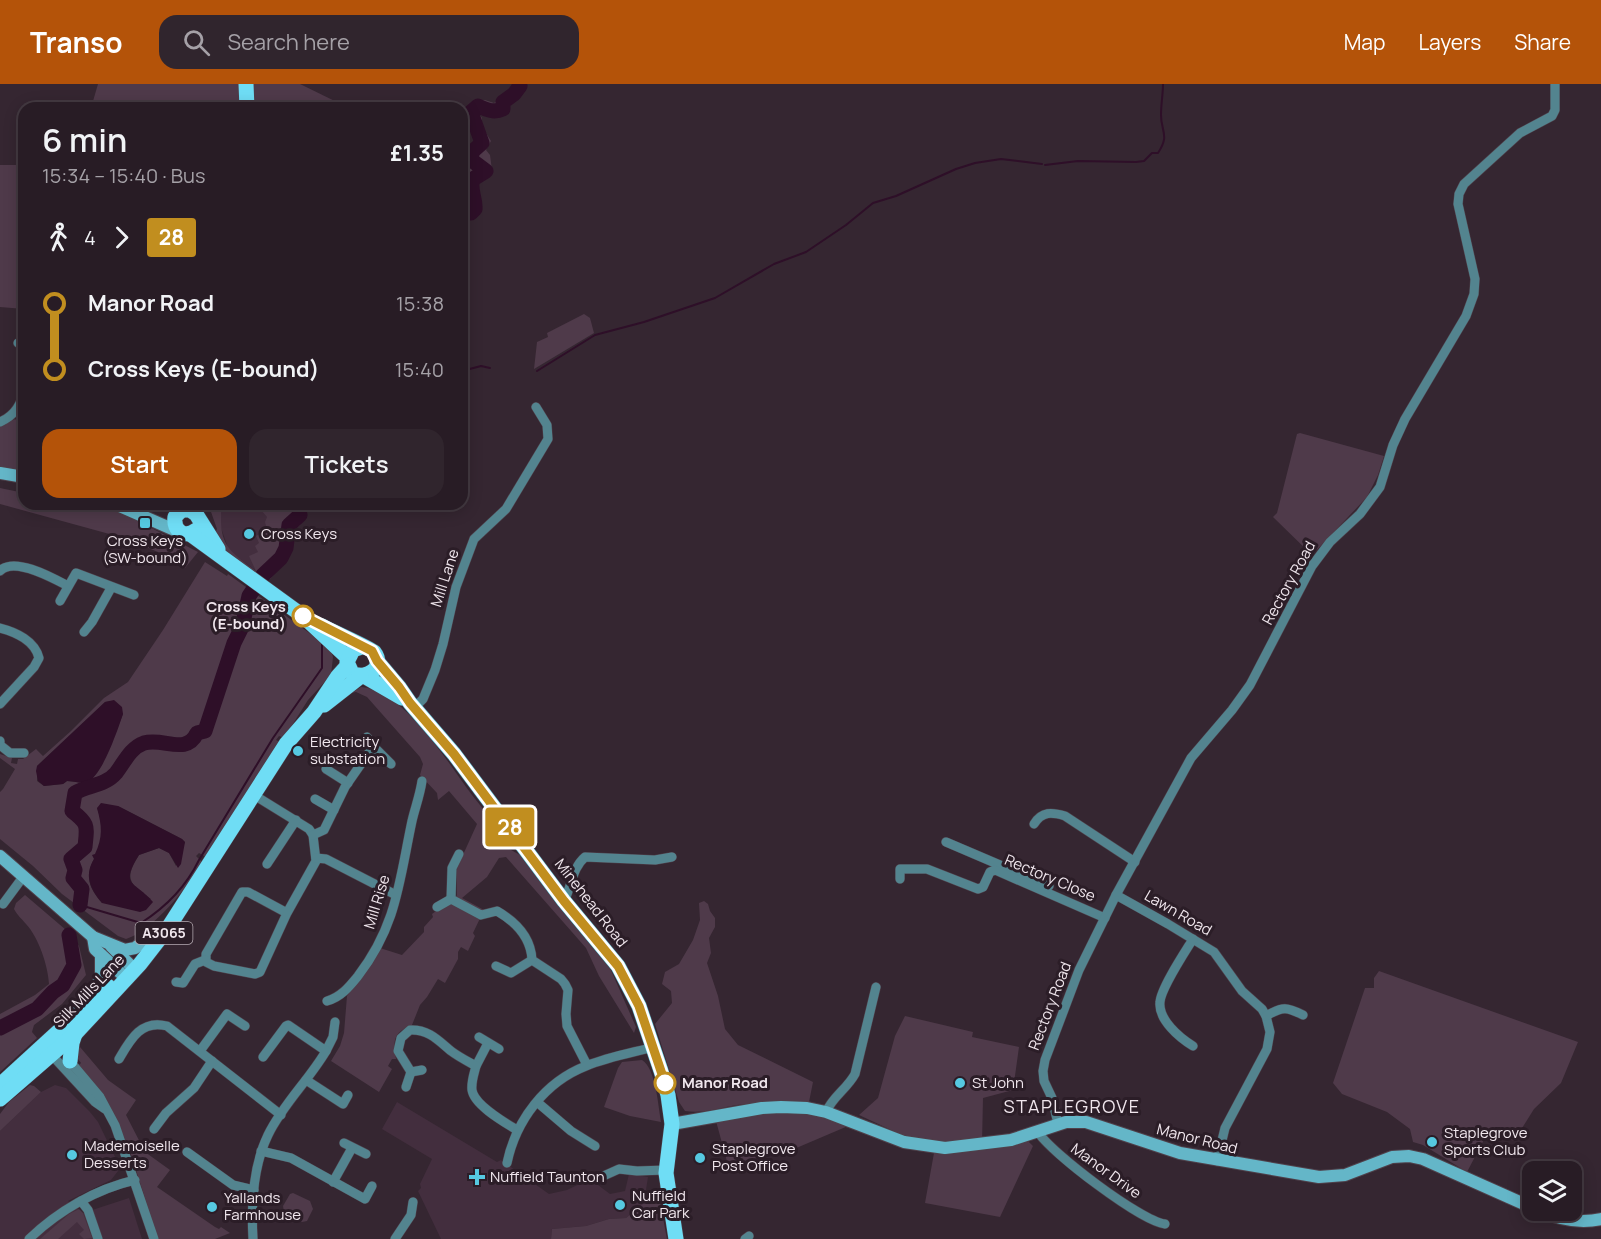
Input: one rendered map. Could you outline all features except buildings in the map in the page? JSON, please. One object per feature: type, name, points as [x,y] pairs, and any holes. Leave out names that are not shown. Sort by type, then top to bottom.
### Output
[{"type":"main road","points":[[246,84],[247,102]]},
{"type":"main road","points":[[189,517],[222,556],[306,619],[348,662],[352,673],[362,676],[374,671],[377,661],[372,651],[306,619]]},
{"type":"main road","points":[[348,662],[353,650],[362,647]]},
{"type":"main road","name":"Minehead Road","points":[[377,661],[460,762],[564,901],[618,966],[639,1006],[666,1087],[672,1124],[666,1170],[676,1239]]},
{"type":"main road","name":"Silk Mills Lane","points":[[0,1085],[74,1027],[168,928],[286,744],[314,712],[348,662]]},
{"type":"main road","name":"Minehead Road","points":[[362,676],[385,686],[412,705]]},
{"type":"main road","name":"Silk Mills Lane","points":[[314,712],[362,676]]},
{"type":"main road","name":"Silk Mills Lane","points":[[128,971],[149,938],[190,895]]},
{"type":"main road","points":[[36,1069],[66,1064],[74,1027]]},
{"type":"main road","name":"Silk Mills Lane","points":[[0,1099],[36,1069],[51,1047]]},
{"type":"street","name":"Rectory Road","points":[[1058,1124],[1042,1071],[1079,970],[1116,896],[1191,758],[1250,685],[1312,566],[1330,542],[1360,514],[1380,487],[1405,419],[1458,332],[1474,294],[1475,279],[1471,253],[1458,204],[1459,194],[1464,184],[1520,133],[1552,116],[1555,110],[1555,84]]},
{"type":"street","points":[[0,422],[9,417],[18,406]]},
{"type":"street","name":"Mill Lane","points":[[412,705],[423,699],[435,670],[456,587],[474,539],[506,509],[548,439],[547,425],[536,407]]},
{"type":"street","points":[[0,473],[18,476]]},
{"type":"street","points":[[130,510],[161,525],[189,517]]},
{"type":"street","points":[[0,571],[5,566],[13,565],[42,573],[68,586]]},
{"type":"street","points":[[60,601],[74,575],[79,573],[111,588],[134,595]]},
{"type":"street","points":[[84,632],[111,588]]},
{"type":"street","points":[[0,628],[22,637],[36,650],[39,658],[34,667],[0,704]]},
{"type":"street","points":[[367,737],[391,764]]},
{"type":"street","points":[[0,741],[0,745],[10,753],[24,753]]},
{"type":"street","points":[[313,835],[324,830],[348,783],[363,759],[374,747]]},
{"type":"street","points":[[326,769],[348,783]]},
{"type":"street","name":"Mill Rise","points":[[327,1001],[337,998],[371,958],[384,936],[393,913],[422,786],[432,794]]},
{"type":"street","points":[[205,960],[214,966],[255,974],[260,972],[287,913],[315,863],[313,835],[309,829],[254,795]]},
{"type":"street","points":[[315,799],[334,810]]},
{"type":"street","points":[[1035,824],[1044,814],[1053,813],[1065,816],[1135,862]]},
{"type":"street","points":[[267,864],[296,820]]},
{"type":"street","points":[[946,842],[1033,879],[1106,916]]},
{"type":"street","points":[[451,899],[452,868],[459,854]]},
{"type":"street","points":[[0,856],[93,937],[125,950],[135,948],[149,938]]},
{"type":"street","points":[[564,901],[574,873],[580,861],[585,857],[655,860],[672,857]]},
{"type":"street","points":[[316,858],[328,860],[396,895]]},
{"type":"street","points":[[442,864],[452,868]]},
{"type":"street","name":"Rectory Close","points":[[900,879],[900,869],[927,869],[978,889],[985,884],[990,872],[995,870],[1106,916]]},
{"type":"street","points":[[3,904],[23,877]]},
{"type":"street","points":[[205,960],[206,954],[242,892],[248,892],[287,913]]},
{"type":"street","name":"Lawn Road","points":[[1116,896],[1214,952],[1242,991],[1262,1009],[1266,1016]]},
{"type":"street","points":[[436,907],[451,899]]},
{"type":"street","points":[[451,899],[481,915],[497,911],[506,916],[526,937],[531,949],[532,960]]},
{"type":"street","points":[[93,937],[95,949],[101,955],[128,971]]},
{"type":"street","points":[[1193,1046],[1183,1040],[1162,1015],[1160,1007],[1163,992],[1194,939]]},
{"type":"street","points":[[111,945],[128,971]]},
{"type":"street","points":[[74,1027],[101,978],[101,955]]},
{"type":"street","points":[[176,982],[183,983],[195,964],[205,960]]},
{"type":"street","points":[[496,966],[512,977],[532,960]]},
{"type":"street","points":[[532,960],[565,984],[568,990],[567,1026],[587,1065]]},
{"type":"street","points":[[826,1112],[830,1103],[851,1082],[855,1074],[876,987]]},
{"type":"street","points":[[1150,1009],[1160,1007]]},
{"type":"street","points":[[1216,1161],[1226,1128],[1270,1040],[1270,1024],[1266,1016],[1283,1008],[1303,1015]]},
{"type":"street","points":[[200,1051],[223,1012],[245,1026]]},
{"type":"street","points":[[253,1239],[254,1190],[261,1151],[268,1134],[281,1114],[326,1051],[333,1037],[335,1022]]},
{"type":"street","points":[[119,1059],[128,1034],[144,1027],[162,1025],[174,1030],[281,1114]]},
{"type":"street","points":[[263,1051],[288,1025],[326,1051]]},
{"type":"street","points":[[411,1072],[398,1051],[399,1044],[407,1032],[417,1030],[431,1035],[476,1066]]},
{"type":"street","points":[[479,1037],[499,1049]]},
{"type":"street","points":[[1177,1050],[1183,1040]]},
{"type":"street","points":[[488,1043],[476,1066],[471,1088],[474,1096],[484,1107],[517,1130]]},
{"type":"street","points":[[51,1047],[95,1102],[107,1111],[122,1143],[154,1239]]},
{"type":"street","points":[[507,1162],[517,1130],[556,1081],[587,1065],[654,1047]]},
{"type":"street","points":[[154,1129],[162,1111],[194,1088],[212,1061]]},
{"type":"street","points":[[411,1072],[422,1070]]},
{"type":"street","points":[[406,1087],[411,1072]]},
{"type":"street","points":[[306,1080],[343,1103]]},
{"type":"street","points":[[537,1102],[578,1136],[595,1146]]},
{"type":"street","name":"Manor Road","points":[[672,1124],[781,1107],[826,1112],[886,1136],[934,1148],[956,1148],[1011,1140],[1066,1122],[1086,1122],[1180,1153],[1216,1161],[1329,1178],[1345,1175],[1392,1157],[1413,1156],[1522,1203]]},
{"type":"street","points":[[578,1136],[583,1126]]},
{"type":"street","name":"Manor Drive","points":[[1038,1132],[1043,1141],[1056,1153],[1090,1179],[1146,1218],[1165,1224]]},
{"type":"street","points":[[333,1182],[348,1145],[366,1154]]},
{"type":"street","points":[[202,1150],[191,1156],[233,1185],[254,1190]]},
{"type":"street","points":[[261,1151],[291,1158],[365,1199],[372,1186]]},
{"type":"street","points":[[599,1178],[619,1168],[637,1171],[666,1170]]},
{"type":"street","points":[[29,1239],[49,1221],[81,1201],[114,1186],[135,1180]]},
{"type":"street","points":[[81,1201],[88,1210],[98,1239]]},
{"type":"street","points":[[395,1239],[416,1217],[413,1202]]},
{"type":"street","points":[[1582,1221],[1601,1218]]},
{"type":"shaded area","points":[[98,84],[242,84],[243,102],[93,102]]},
{"type":"shaded area","points":[[250,84],[300,84],[337,102],[250,102]]},
{"type":"shaded area","points":[[513,84],[526,84],[527,87],[516,100],[502,112],[490,114],[477,112],[482,118],[481,125],[491,141],[486,150],[490,155],[492,170],[477,184],[480,200],[478,207],[474,215],[468,216],[468,206],[472,202],[468,194],[468,148],[472,147],[476,139],[468,124],[468,116],[476,100],[494,103],[505,95]]},
{"type":"shaded area","points":[[0,165],[18,165],[18,308],[0,307]]},
{"type":"shaded area","points":[[584,314],[590,318],[594,333],[534,369],[537,342],[548,337],[547,333]]},
{"type":"shaded area","points":[[15,419],[18,421],[18,472],[0,468],[0,426]]},
{"type":"shaded area","points":[[1297,434],[1384,456],[1367,497],[1312,555],[1273,517],[1277,513]]},
{"type":"shaded area","points":[[0,488],[18,492],[18,509],[0,504]]},
{"type":"shaded area","points":[[22,510],[111,510],[128,516],[198,552],[185,568],[175,559],[124,538]]},
{"type":"shaded area","points":[[210,510],[222,510],[221,528],[226,544],[237,557],[256,571],[249,556],[258,552],[255,546],[259,543],[256,536],[267,530],[265,522],[267,517],[261,510],[308,510],[300,525],[292,531],[284,556],[270,579],[258,572],[256,574],[225,550],[215,533],[217,529]]},
{"type":"shaded area","points":[[221,510],[293,510],[258,572],[230,552],[220,525]]},
{"type":"shaded area","points":[[205,562],[227,576],[228,574],[330,648],[333,657],[331,675],[308,700],[284,738],[279,736],[276,740],[280,742],[206,857],[199,853],[196,856],[203,863],[188,883],[158,918],[126,939],[118,936],[62,894],[0,839],[0,792],[15,769],[0,758],[0,754],[12,758],[11,763],[17,764],[18,759],[23,759],[36,749],[43,756],[104,698],[128,682]],"holes":[[[111,701],[123,714],[115,734],[86,783],[67,781],[63,784],[44,786],[37,781],[37,766],[105,702]],[[118,806],[185,842],[176,866],[169,853],[159,848],[139,855],[134,863],[131,880],[151,899],[102,903],[89,881],[89,872],[102,838],[103,827],[97,808]]]},
{"type":"shaded area","points":[[361,687],[377,691],[393,701],[424,730],[472,795],[514,846],[501,839],[489,841],[489,847],[502,845],[520,855],[610,968],[636,1027],[634,1033],[599,976],[586,948],[506,857],[499,858],[487,877],[462,898],[484,910],[473,933],[475,936],[468,951],[461,947],[458,959],[445,983],[438,979],[420,1005],[412,1025],[398,1034],[395,1042],[396,1059],[392,1059],[388,1066],[392,1069],[379,1092],[331,1061],[340,1046],[344,1033],[347,996],[380,948],[402,955],[424,932],[424,927],[433,917],[432,914],[443,906],[453,903],[457,895],[457,868],[477,824],[449,791],[438,800],[437,793],[420,775],[423,764],[420,757],[367,697],[356,692],[351,693]]},
{"type":"shaded area","points":[[114,700],[122,707],[123,714],[109,752],[93,778],[85,783],[67,781],[63,784],[44,786],[38,781],[37,766],[105,702]]},
{"type":"shaded area","points":[[101,803],[118,806],[185,842],[181,864],[178,868],[169,853],[159,848],[139,855],[133,865],[130,873],[132,883],[153,902],[146,910],[140,912],[102,903],[94,892],[89,871],[94,859],[92,855],[98,848],[100,837],[101,826],[97,808]]},
{"type":"shaded area","points":[[25,895],[66,930],[79,946],[86,975],[62,1004],[34,1025],[32,1032],[37,1038],[0,1072],[0,1014],[35,995],[49,984],[39,944],[14,909],[16,903]]},
{"type":"shaded area","points":[[704,901],[715,918],[715,927],[709,938],[711,953],[707,963],[718,996],[725,1029],[738,1045],[813,1082],[809,1102],[755,1103],[698,1112],[685,1111],[679,1102],[655,1024],[672,1003],[671,991],[662,984],[665,972],[679,964],[693,940],[700,920],[699,903]]},
{"type":"shaded area","points":[[1379,971],[1578,1042],[1561,1083],[1534,1109],[1514,1141],[1489,1130],[1467,1172],[1423,1145],[1413,1142],[1410,1129],[1387,1112],[1342,1094],[1333,1083],[1365,988],[1374,988],[1374,978]]},
{"type":"shaded area","points":[[905,1016],[973,1032],[972,1037],[1019,1047],[1013,1090],[983,1098],[982,1143],[945,1144],[902,1135],[859,1115],[878,1098],[895,1036]]},
{"type":"shaded area","points":[[80,1047],[108,1080],[136,1100],[126,1115],[145,1152],[170,1170],[157,1187],[215,1227],[219,1229],[221,1227],[230,1233],[215,1239],[158,1239],[129,1148],[117,1123],[78,1066],[81,1063],[77,1049]]},
{"type":"shaded area","points":[[642,1060],[647,1065],[653,1079],[661,1122],[630,1116],[604,1107],[622,1062]]},
{"type":"shaded area","points":[[30,1085],[41,1092],[0,1131],[0,1114],[9,1102]]},
{"type":"shaded area","points":[[55,1085],[66,1088],[90,1112],[98,1122],[118,1163],[118,1171],[111,1180],[68,1201],[83,1213],[129,1198],[142,1239],[0,1239],[0,1131],[41,1092]]},
{"type":"shaded area","points":[[397,1102],[497,1162],[501,1160],[549,1194],[567,1190],[590,1179],[610,1194],[625,1191],[629,1174],[648,1177],[644,1203],[626,1218],[609,1219],[586,1226],[552,1229],[551,1239],[441,1239],[418,1191],[432,1159],[382,1129]]},
{"type":"shaded area","points":[[778,1110],[820,1114],[848,1126],[794,1149],[728,1165],[716,1121]]},
{"type":"shaded area","points":[[1027,1140],[1033,1146],[1000,1217],[925,1203],[934,1153],[950,1154]]},
{"type":"shaded area","points":[[293,1193],[310,1201],[313,1209],[307,1221],[302,1222],[284,1212],[283,1206]]},
{"type":"shaded area","points":[[660,1202],[667,1239],[551,1239],[552,1229],[586,1226],[609,1219],[626,1218],[644,1203]]},
{"type":"shaded area","points":[[79,1209],[83,1213],[92,1238],[84,1239],[79,1234],[84,1230],[77,1222],[58,1239],[40,1239],[69,1214]]},
{"type":"waterway","points":[[468,213],[475,209],[473,179],[486,171],[470,159],[473,151],[482,143],[471,112],[478,106],[494,111],[503,109],[503,102],[514,94],[519,84]]},
{"type":"waterway","points":[[1045,165],[1078,161],[1136,162],[1144,161],[1152,153],[1158,153],[1164,142],[1161,121],[1163,84]]},
{"type":"waterway","points":[[537,371],[595,335],[644,322],[715,298],[774,264],[806,252],[846,225],[873,203],[896,196],[975,163],[1001,159],[1042,164]]},
{"type":"waterway","points":[[468,369],[481,366],[490,368]]},
{"type":"waterway","points":[[80,905],[82,889],[73,878],[75,870],[71,859],[85,847],[86,826],[72,811],[75,793],[112,777],[139,745],[151,742],[180,745],[192,740],[197,733],[205,731],[234,643],[242,627],[249,596],[263,575],[281,558],[286,548],[289,525],[300,515],[299,510]]},
{"type":"waterway","points":[[80,905],[141,923],[174,896],[194,870],[273,738],[322,668],[322,643]]},
{"type":"waterway","points":[[84,789],[85,782]]},
{"type":"waterway","points":[[0,1028],[37,1009],[63,985],[74,965],[69,935]]},
{"type":"bus line","name":"28","points":[[303,616],[333,633],[369,648],[410,703],[454,754],[564,901],[618,966],[639,1006],[665,1083]]},
{"type":"place","name":"Cross Keys (SW-bound)","points":[[145,523]]},
{"type":"place","name":"Cross Keys","points":[[249,534]]},
{"type":"place","name":"Cross Keys (E-bound)","points":[[303,616]]},
{"type":"place","name":"Electricity substation","points":[[298,751]]},
{"type":"place","name":"Manor Road","points":[[665,1083]]},
{"type":"place","name":"St John","points":[[960,1083]]},
{"type":"place","name":"Staplegrove Sports Club","points":[[1432,1142]]},
{"type":"place","name":"Mademoiselle Desserts","points":[[72,1155]]},
{"type":"place","name":"Staplegrove Post Office","points":[[700,1158]]},
{"type":"place","name":"Nuffield Taunton","points":[[477,1177]]},
{"type":"place","name":"Nuffield Car Park","points":[[620,1205]]},
{"type":"place","name":"Yallands Farmhouse","points":[[212,1207]]},
{"type":"district","name":"STAPLEGROVE","points":[[1072,1107]]}]
